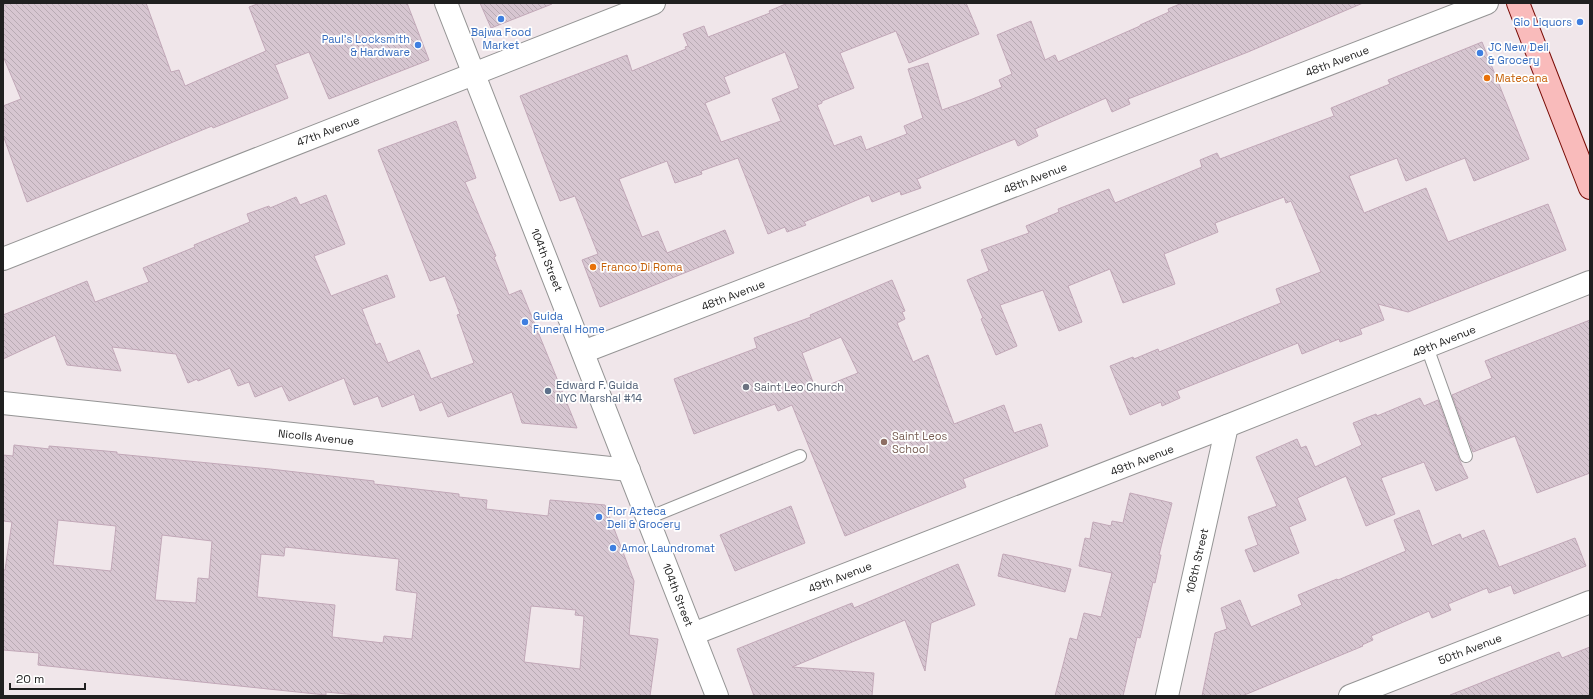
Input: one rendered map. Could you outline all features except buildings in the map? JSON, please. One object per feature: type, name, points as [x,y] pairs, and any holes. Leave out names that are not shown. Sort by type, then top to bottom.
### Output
[{"type":"main road","points":[[1518,3],[1590,188]]},
{"type":"street","name":"104th Street","points":[[446,3],[717,696]]},
{"type":"street","name":"47th Avenue","points":[[3,259],[654,3]]},
{"type":"street","name":"48th Avenue","points":[[583,352],[1487,3]]},
{"type":"street","name":"49th Avenue","points":[[693,634],[1427,348],[1590,282]]},
{"type":"street","name":"Nicolls Avenue","points":[[3,403],[629,470]]},
{"type":"street","name":"106th Street","points":[[1167,696],[1227,426]]},
{"type":"street","name":"50th Avenue","points":[[1350,696],[1590,602]]},
{"type":"lane","points":[[1427,348],[1466,456]]},
{"type":"lane","points":[[648,518],[800,456]]},
{"type":"place","name":"Bajwa Food Market","points":[[501,19]]},
{"type":"place","name":"Gio Liquors","points":[[1580,22]]},
{"type":"place","name":"Paul's Locksmith & Hardware","points":[[418,45]]},
{"type":"place","name":"JC New Deli & Grocery","points":[[1480,53]]},
{"type":"place","name":"Matecana","points":[[1487,78]]},
{"type":"place","name":"Franco Di Roma","points":[[593,267]]},
{"type":"place","name":"Guida Funeral Home","points":[[525,322]]},
{"type":"place","name":"Saint Leo Church","points":[[746,387]]},
{"type":"place","name":"Edward F. Guida NYC Marshal #14","points":[[548,391]]},
{"type":"place","name":"Saint Leos School","points":[[884,442]]},
{"type":"place","name":"Flor Azteca Deli & Grocery","points":[[599,517]]},
{"type":"place","name":"Amor Laundromat","points":[[613,548]]}]
